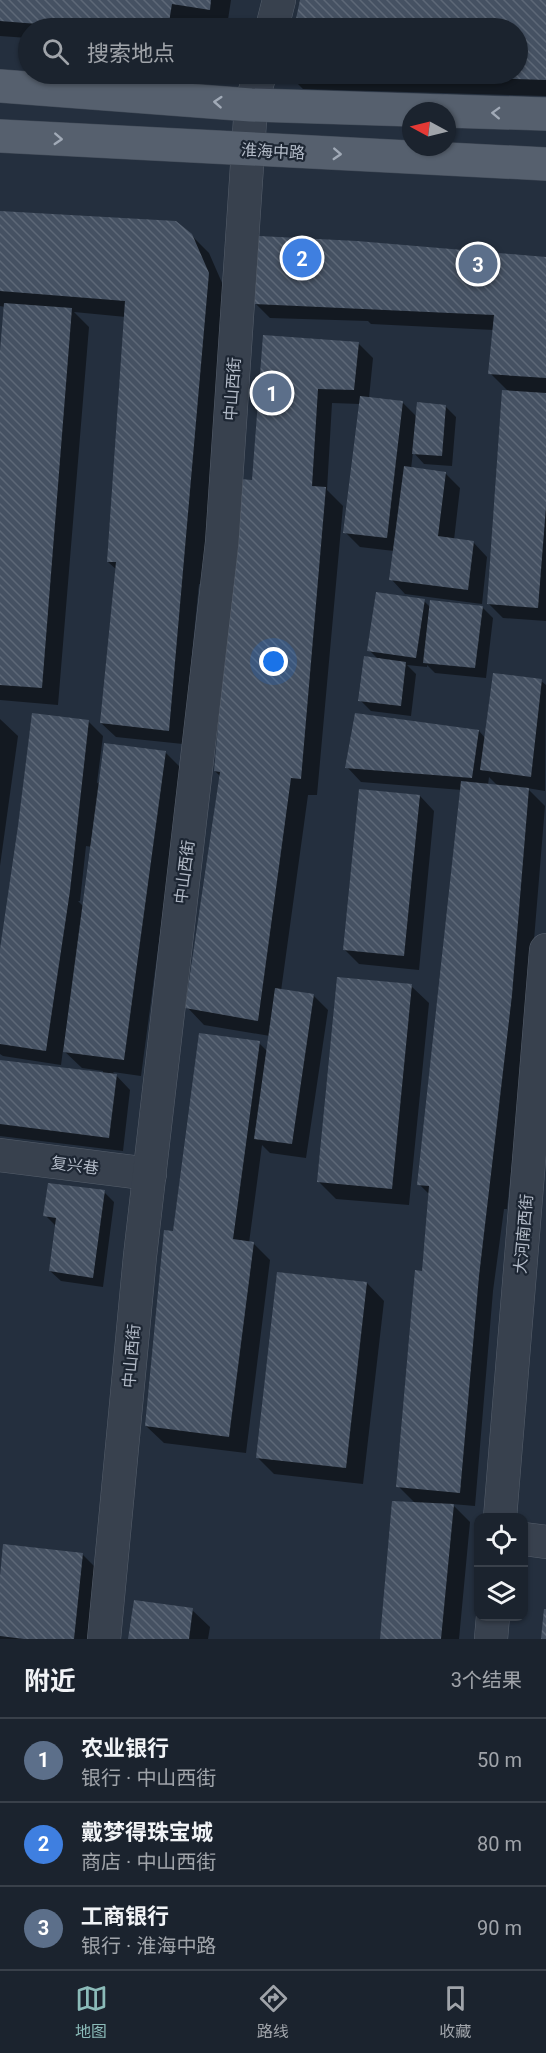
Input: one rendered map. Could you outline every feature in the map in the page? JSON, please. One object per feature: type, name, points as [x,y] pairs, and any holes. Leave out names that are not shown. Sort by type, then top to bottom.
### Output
[{"type":"main road","points":[[0,86],[251,105],[402,110]]},
{"type":"main road","points":[[456,111],[546,114]]},
{"type":"main road","name":"淮海中路","points":[[0,136],[546,164]]},
{"type":"street","points":[[274,18],[279,0]]},
{"type":"street","name":"中山西街","points":[[104,1639],[150,1174],[222,542],[251,105],[257,84]]},
{"type":"street","name":"大河南西街","points":[[501,1513],[546,950]]},
{"type":"street","name":"复兴巷","points":[[0,1155],[150,1174]]},
{"type":"street","points":[[528,1540],[546,1542]]},
{"type":"street","points":[[491,1639],[493,1621]]},
{"type":"building","points":[[0,0],[211,0],[210,10],[172,4],[170,18],[18,18],[18,22],[0,21]]},
{"type":"building","points":[[300,0],[546,0],[546,80],[528,79],[528,18],[296,18]]},
{"type":"building","points":[[0,211],[176,221],[192,234],[209,273],[169,731],[100,723],[116,562],[107,562],[125,301],[0,291]]},
{"type":"building","points":[[259,236],[357,241],[546,257],[546,378],[488,374],[494,315],[253,304]]},
{"type":"building","points":[[4,303],[72,308],[42,688],[0,685],[0,351]]},
{"type":"building","points":[[263,335],[359,342],[354,390],[318,389],[312,486],[326,487],[301,779],[291,778],[258,1021],[185,1008],[220,772],[214,771],[240,479],[252,480]]},
{"type":"building","points":[[502,390],[546,393],[546,507],[538,608],[487,604]]},
{"type":"building","points":[[360,396],[403,401],[387,538],[343,533]]},
{"type":"building","points":[[417,402],[446,405],[442,456],[412,454]]},
{"type":"building","points":[[404,466],[446,472],[438,536],[474,541],[468,590],[389,580]]},
{"type":"building","points":[[376,592],[425,599],[416,658],[367,651]]},
{"type":"building","points":[[430,600],[483,606],[475,668],[423,663]]},
{"type":"building","points":[[364,656],[406,662],[401,706],[358,701]]},
{"type":"building","points":[[493,673],[542,679],[531,777],[480,770]]},
{"type":"building","points":[[32,713],[89,720],[70,891],[46,1051],[0,1044],[0,949]]},
{"type":"building","points":[[355,713],[479,730],[472,778],[345,768]]},
{"type":"building","points":[[104,743],[166,751],[124,1060],[63,1052]]},
{"type":"building","points":[[461,781],[529,788],[512,995],[479,1276],[460,1493],[396,1487],[415,1270],[422,1271],[429,1186],[417,1185]]},
{"type":"building","points":[[359,789],[420,795],[404,956],[343,950]]},
{"type":"building","points":[[337,977],[412,984],[392,1189],[317,1182]]},
{"type":"building","points":[[275,988],[314,994],[292,1144],[254,1139]]},
{"type":"building","points":[[199,1033],[260,1041],[233,1239],[254,1242],[229,1437],[145,1426],[164,1230],[173,1231]]},
{"type":"building","points":[[0,1060],[117,1074],[109,1138],[0,1124]]},
{"type":"building","points":[[48,1183],[105,1190],[93,1278],[49,1271],[56,1218],[43,1216]]},
{"type":"building","points":[[277,1272],[367,1282],[346,1468],[256,1458]]},
{"type":"building","points":[[392,1501],[454,1504],[441,1639],[380,1639]]},
{"type":"building","points":[[3,1544],[83,1553],[74,1639],[24,1639],[0,1636],[0,1576]]},
{"type":"building","points":[[134,1600],[193,1608],[189,1639],[128,1639]]},
{"type":"building","points":[[544,1609],[546,1609],[546,1639],[541,1639]]},
{"type":"place","name":"戴梦得珠宝城","points":[[302,258]]},
{"type":"place","name":"工商银行","points":[[478,264]]},
{"type":"place","name":"农业银行","points":[[272,393]]}]
